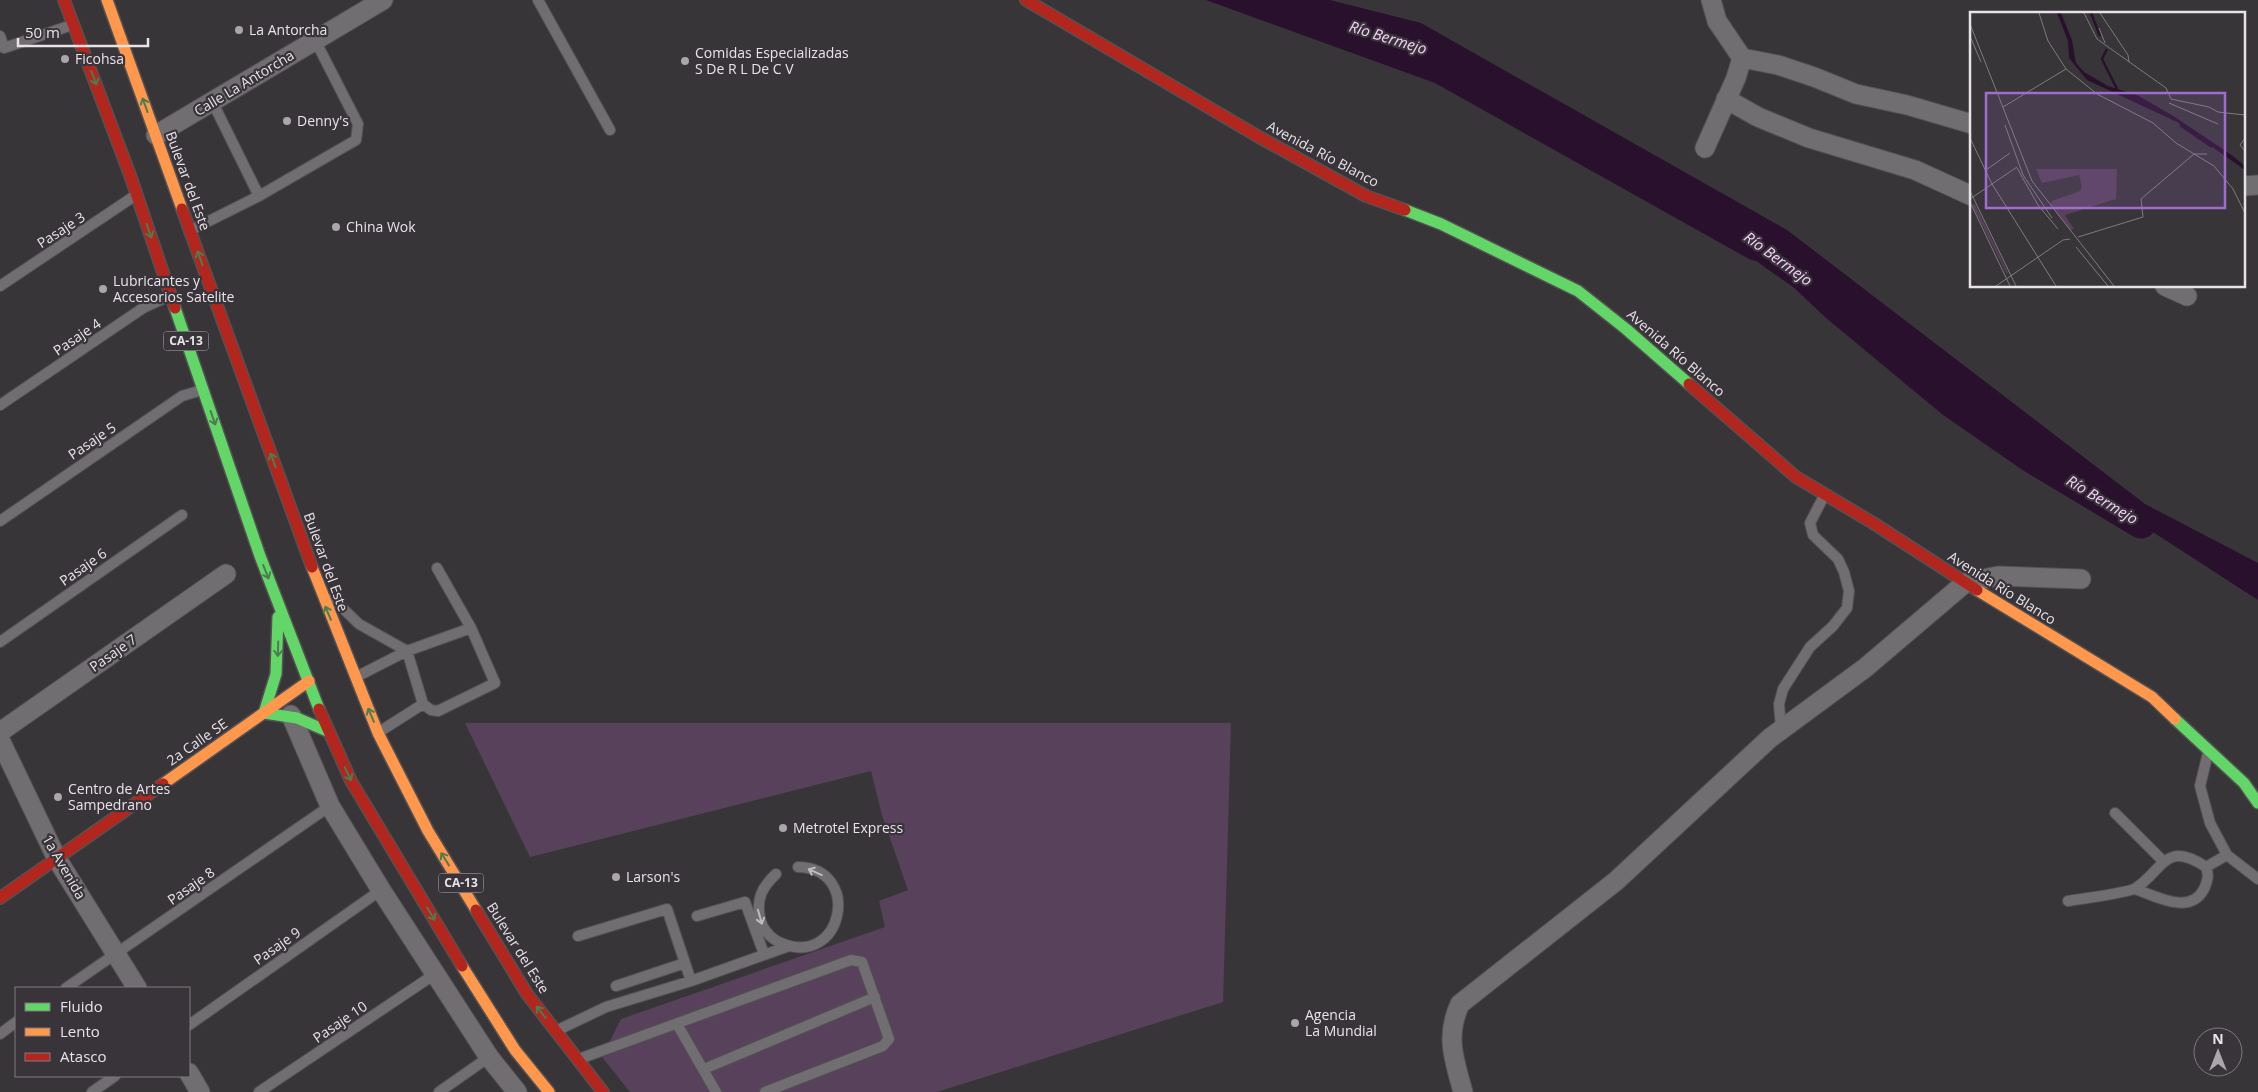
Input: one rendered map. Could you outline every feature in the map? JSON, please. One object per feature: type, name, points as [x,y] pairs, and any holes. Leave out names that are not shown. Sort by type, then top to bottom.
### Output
[{"type":"main road","name":"CA-13","points":[[64,0],[137,195],[260,556],[327,731],[351,781],[454,954],[515,1050],[549,1092]]},
{"type":"main road","name":"Bulevar del Este","points":[[107,0],[317,584],[378,733],[428,831],[527,994],[603,1092]]},
{"type":"main road","name":"Avenida Río Blanco","points":[[1026,0],[1259,137],[1366,196],[1441,224],[1578,291],[1796,477],[1826,493],[1965,584],[2152,697],[2244,783],[2258,803]]},
{"type":"main road","points":[[277,600],[278,647],[276,674],[264,712],[291,714],[309,720],[327,731]]},
{"type":"main road","name":"2a Calle SE","points":[[0,898],[309,681]]},
{"type":"street","name":"Calle La Antorcha","points":[[156,135],[383,0]]},
{"type":"street","points":[[1710,0],[1717,21],[1742,58],[1778,64],[1856,94],[1907,105],[1970,123]]},
{"type":"street","points":[[1705,148],[1742,58]]},
{"type":"street","points":[[1726,99],[1758,116],[1809,138],[1915,170],[1970,195]]},
{"type":"street","points":[[2169,288],[2187,296]]},
{"type":"street","name":"Pasaje 7","points":[[0,732],[226,574]]},
{"type":"street","points":[[1463,1092],[1451,1043],[1453,1020],[1460,1004],[1616,881],[1781,728],[1865,668],[1965,584],[1998,576],[2081,580]]},
{"type":"street","points":[[291,714],[330,806],[381,890],[489,1057],[517,1092]]},
{"type":"street","name":"1a Avenida","points":[[2,752],[57,859],[136,987]]},
{"type":"street","points":[[190,1075],[200,1092]]},
{"type":"lane","points":[[538,0],[610,130]]},
{"type":"lane","points":[[0,36],[4,48],[74,25]]},
{"type":"lane","points":[[190,231],[259,196],[356,140],[358,124],[315,40]]},
{"type":"lane","points":[[212,101],[259,196]]},
{"type":"lane","name":"Pasaje 3","points":[[0,286],[137,195]]},
{"type":"lane","name":"Pasaje 4","points":[[0,405],[143,308],[171,295]]},
{"type":"lane","name":"Pasaje 5","points":[[0,521],[182,396],[203,389]]},
{"type":"lane","points":[[1781,728],[1779,704],[1783,689],[1810,647],[1833,626],[1847,608],[1850,591],[1844,572],[1838,559],[1813,535],[1810,524],[1826,493]]},
{"type":"lane","name":"Pasaje 6","points":[[0,642],[182,515]]},
{"type":"lane","points":[[317,584],[360,624],[406,651],[423,704],[431,710],[438,710],[496,683],[471,628],[437,568]]},
{"type":"lane","points":[[355,678],[406,651],[471,628]]},
{"type":"lane","points":[[378,733],[423,704]]},
{"type":"lane","points":[[2209,750],[2200,786],[2210,824],[2227,855],[2258,879]]},
{"type":"lane","name":"Pasaje 8","points":[[67,987],[330,806]]},
{"type":"lane","points":[[2115,813],[2163,861]]},
{"type":"lane","points":[[2206,866],[2227,855]]},
{"type":"lane","points":[[2068,901],[2135,889],[2168,901],[2184,903],[2194,901],[2200,897],[2209,876],[2206,866],[2194,858],[2183,856],[2163,861],[2135,889]]},
{"type":"lane","points":[[776,874],[766,883],[760,895],[758,908],[760,921],[767,933],[777,941],[789,946],[802,947],[815,944],[835,926],[839,913],[838,900],[834,888],[826,877],[814,870],[798,867]]},
{"type":"lane","name":"Pasaje 9","points":[[190,1024],[381,890]]},
{"type":"lane","points":[[697,916],[745,902],[764,954]]},
{"type":"lane","points":[[578,936],[667,909],[691,981]]},
{"type":"lane","points":[[556,1031],[606,1007],[691,981],[789,946]]},
{"type":"lane","points":[[578,1060],[851,960],[862,962],[889,1039],[883,1046],[765,1092]]},
{"type":"lane","points":[[616,986],[685,962]]},
{"type":"lane","name":"Pasaje 10","points":[[259,1092],[435,974]]},
{"type":"lane","points":[[704,1069],[875,997]]},
{"type":"lane","points":[[0,1034],[15,1023]]},
{"type":"lane","points":[[677,1024],[716,1092]]},
{"type":"lane","points":[[439,1092],[489,1057]]},
{"type":"lane","points":[[92,1092],[114,1077]]},
{"type":"shaded area","points":[[465,723],[1231,723],[1223,1002],[937,1092],[630,1092],[602,1057],[621,1019],[885,927],[879,901],[908,890],[882,815],[871,771],[530,857]]},
{"type":"water","points":[[1206,0],[1330,0],[1421,23],[1787,230],[2145,504],[2258,563],[2258,600],[1953,403],[1836,306],[1803,275],[1749,259],[1435,83]]},
{"type":"waterway","name":"Río Bermejo","points":[[1770,252],[1803,275],[1836,306],[1953,403],[2031,457],[2141,523]]},
{"type":"traffic: fast","points":[[1405,210],[1441,224],[1578,291],[1626,329],[1689,384]]},
{"type":"traffic: fast","points":[[175,308],[260,556],[319,709]]},
{"type":"traffic: fast","points":[[278,617],[276,674],[264,713],[297,718],[327,731]]},
{"type":"traffic: fast","points":[[2175,719],[2244,783],[2258,803]]},
{"type":"traffic: slow","points":[[107,0],[182,209]]},
{"type":"traffic: slow","points":[[312,567],[378,733],[428,831],[476,910]]},
{"type":"traffic: slow","points":[[1977,590],[2152,697],[2175,719]]},
{"type":"traffic: slow","points":[[163,784],[309,681]]},
{"type":"traffic: slow","points":[[462,966],[515,1050],[549,1092]]},
{"type":"traffic: jam","points":[[64,0],[130,175],[175,308]]},
{"type":"traffic: jam","points":[[1026,0],[1259,137],[1366,196],[1405,210]]},
{"type":"traffic: jam","points":[[182,209],[312,567]]},
{"type":"traffic: jam","points":[[1689,384],[1796,477],[1873,523],[1977,590]]},
{"type":"traffic: jam","points":[[319,709],[351,781],[462,966]]},
{"type":"traffic: jam","points":[[0,898],[163,784]]},
{"type":"traffic: jam","points":[[476,910],[527,994],[603,1092]]},
{"type":"place","name":"La Antorcha","points":[[239,30]]},
{"type":"place","name":"Ficohsa","points":[[65,59]]},
{"type":"place","name":"Comidas Especializadas S De R L De C V","points":[[685,61]]},
{"type":"place","name":"Denny's","points":[[287,121]]},
{"type":"place","name":"China Wok","points":[[336,227]]},
{"type":"place","name":"Lubricantes y Accesorios Satelite","points":[[103,289]]},
{"type":"place","name":"Centro de Artes Sampedrano","points":[[58,797]]},
{"type":"place","name":"Metrotel Express","points":[[783,828]]},
{"type":"place","name":"Larson's","points":[[616,877]]},
{"type":"place","name":"Agencia La Mundial","points":[[1295,1023]]}]
